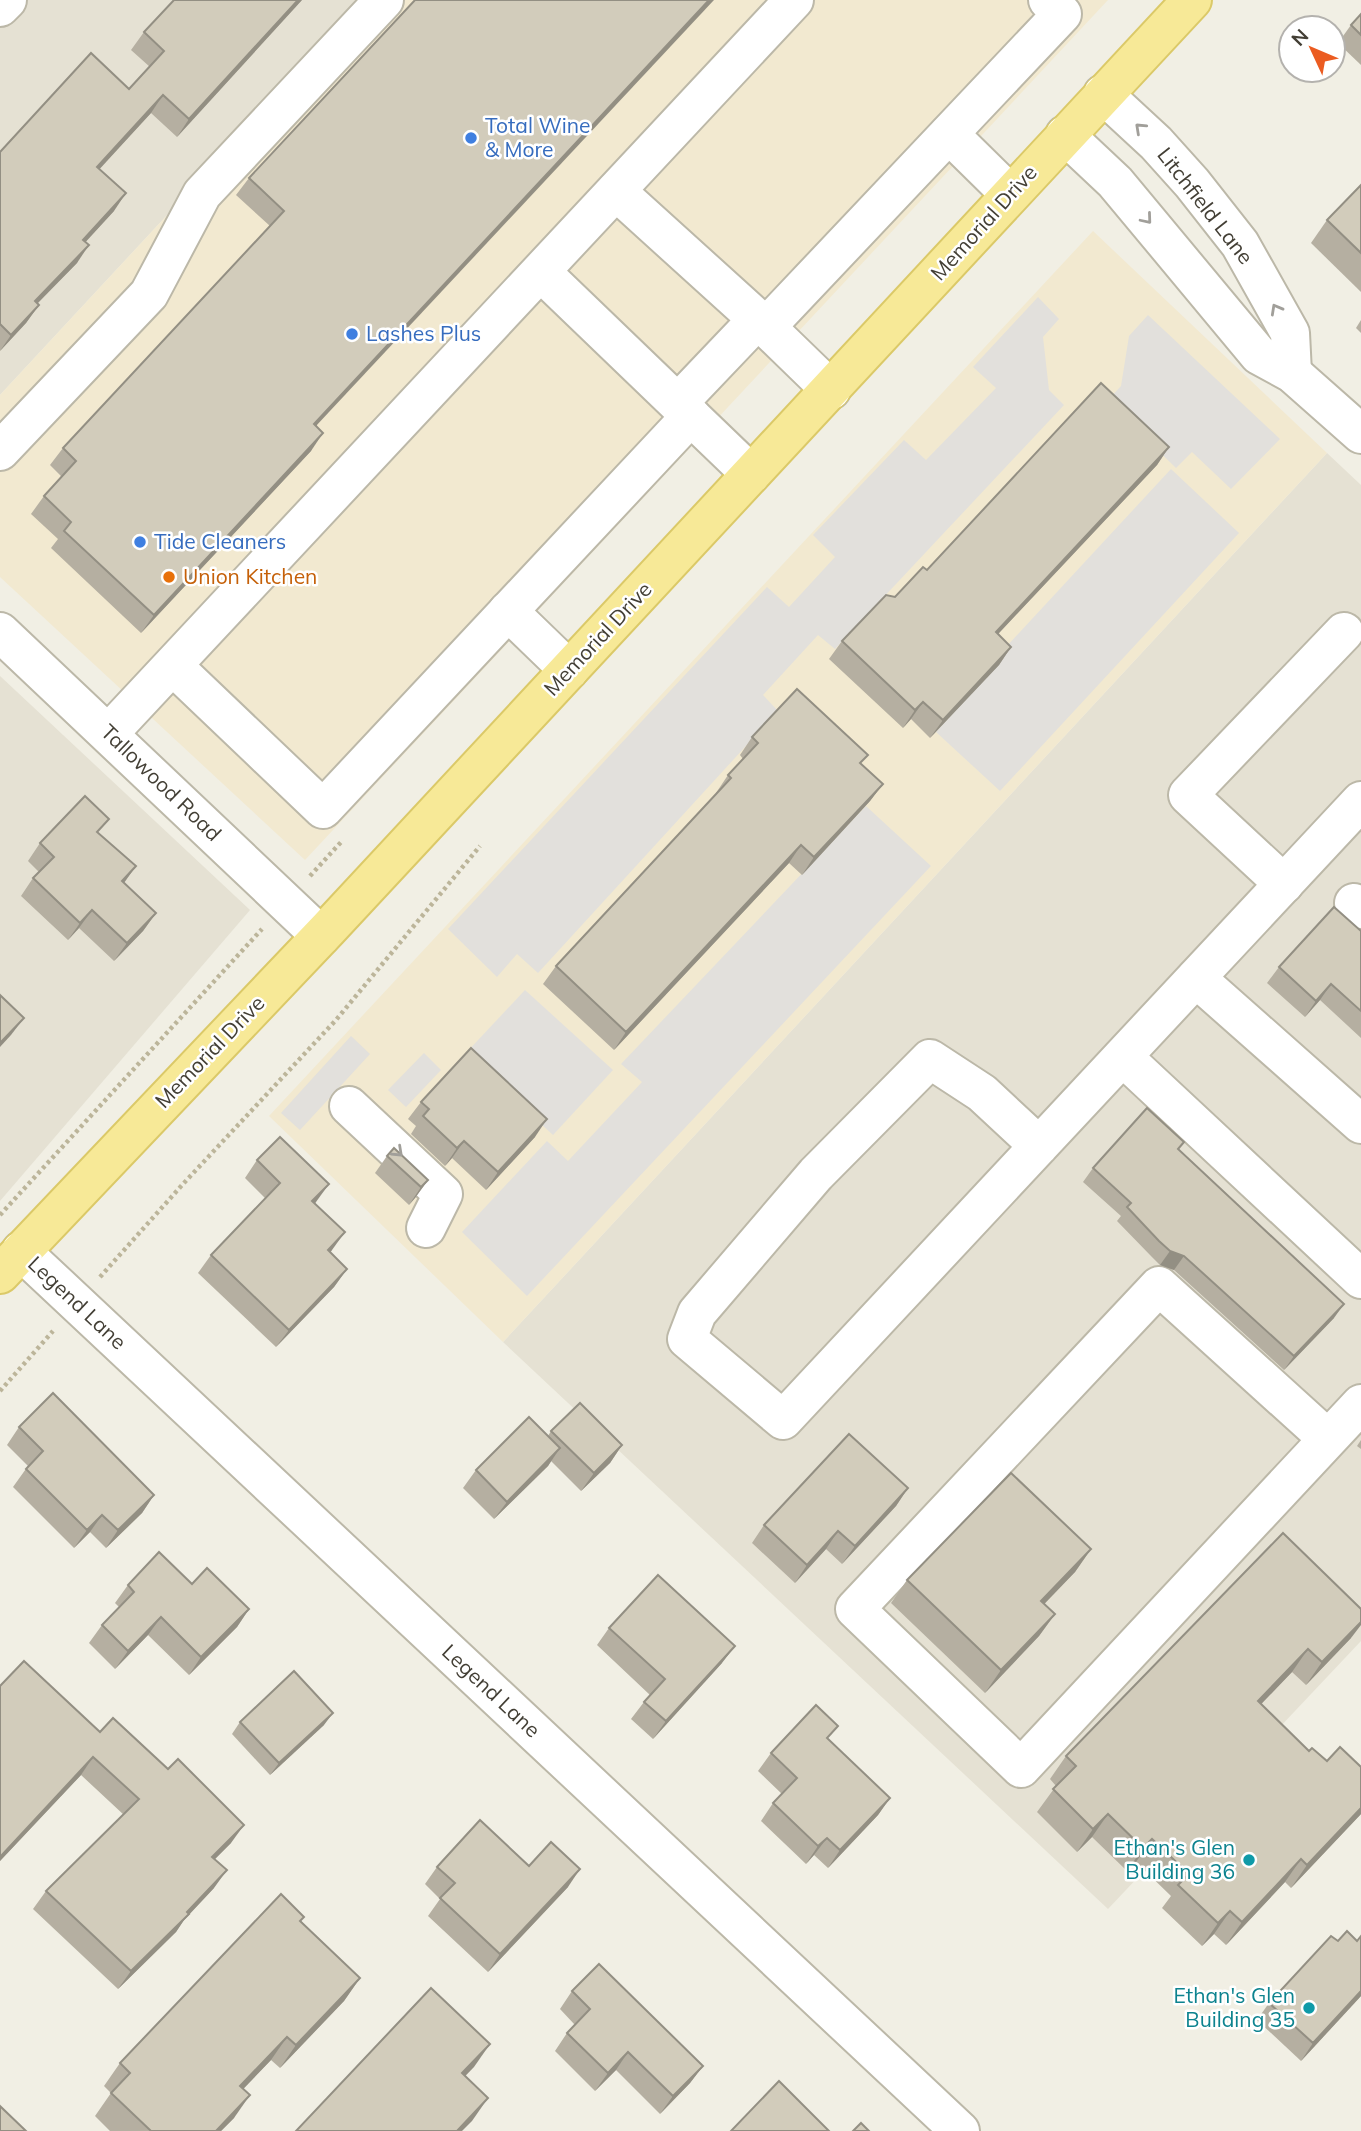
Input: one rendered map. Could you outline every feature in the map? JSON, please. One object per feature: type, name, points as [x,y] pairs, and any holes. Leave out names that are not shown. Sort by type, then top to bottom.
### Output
[{"type":"main road","name":"Memorial Drive","points":[[10,1262],[320,936],[1192,0]]},
{"type":"street","points":[[0,7],[7,0]]},
{"type":"street","points":[[0,451],[149,294],[202,194],[384,0]]},
{"type":"street","points":[[109,733],[794,0]]},
{"type":"street","points":[[173,666],[323,809],[509,611],[761,324],[949,134],[1062,14],[1048,0]]},
{"type":"street","name":"Litchfield Lane","points":[[1103,94],[1156,143],[1192,183],[1240,244],[1290,334],[1292,373]]},
{"type":"street","points":[[949,134],[1010,194]]},
{"type":"street","points":[[1065,135],[1115,182],[1259,355],[1292,373],[1361,434]]},
{"type":"street","points":[[616,191],[831,390]]},
{"type":"street","points":[[541,272],[751,474]]},
{"type":"street","points":[[509,611],[569,670]]},
{"type":"street","name":"Tallowood Road","points":[[0,632],[320,936]]},
{"type":"street","points":[[1284,884],[1188,795],[1344,632]]},
{"type":"street","points":[[1040,1146],[982,1093],[930,1059],[816,1174],[696,1313],[687,1339],[783,1420],[1040,1146],[1361,801]]},
{"type":"street","points":[[1196,978],[1361,1124]]},
{"type":"street","points":[[1123,1057],[1361,1279]]},
{"type":"street","points":[[349,1106],[443,1194],[426,1228]]},
{"type":"street","name":"Legend Lane","points":[[10,1262],[77,1303],[960,2131]]},
{"type":"street","points":[[1328,1439],[1159,1286],[855,1608],[1021,1768],[1361,1404]]},
{"type":"path","points":[[0,1215],[348,835]]},
{"type":"path","points":[[0,1391],[183,1184],[336,1020],[480,846]]},
{"type":"shaded area","points":[[0,0],[367,0],[0,395]]},
{"type":"shaded area","points":[[367,0],[1108,0],[305,860],[0,577],[0,395]]},
{"type":"shaded area","points":[[1093,231],[1327,453],[503,1342],[269,1116]]},
{"type":"shaded area","points":[[1038,297],[1059,319],[1043,337],[1049,390],[1064,405],[835,649],[818,635],[763,695],[778,711],[538,973],[517,954],[497,977],[448,929],[767,587],[789,607],[835,557],[813,535],[904,440],[926,460],[996,388],[973,367]]},
{"type":"shaded area","points":[[1148,315],[1280,439],[1231,489],[1192,452],[1176,468],[1107,401],[1121,386],[1129,336]]},
{"type":"shaded area","points":[[1327,453],[1361,485],[1361,1641],[1108,1909],[503,1342]]},
{"type":"shaded area","points":[[1171,469],[1239,533],[1000,791],[936,732],[997,664],[994,660]]},
{"type":"shaded area","points":[[0,676],[250,910],[0,1201]]},
{"type":"shaded area","points":[[866,806],[931,866],[527,1296],[462,1232],[547,1141],[568,1161],[642,1082],[621,1064]]},
{"type":"shaded area","points":[[525,990],[613,1070],[553,1135],[465,1054]]},
{"type":"shaded area","points":[[351,1036],[370,1054],[300,1130],[281,1113]]},
{"type":"shaded area","points":[[424,1053],[441,1070],[406,1107],[388,1090]]},
{"type":"building","points":[[174,0],[298,0],[189,119],[163,95],[97,167],[126,193],[83,240],[89,245],[35,301],[39,305],[11,335],[0,324],[0,152],[91,53],[129,89],[164,51],[144,32]]},
{"type":"building","points":[[415,0],[709,0],[314,424],[323,433],[154,615],[64,531],[71,522],[44,496],[76,461],[63,448],[284,211],[249,178]]},
{"type":"building","points":[[1361,14],[1361,35],[1351,25]]},
{"type":"building","points":[[1361,185],[1361,253],[1327,220]]},
{"type":"building","points":[[1101,383],[1169,447],[996,632],[1011,647],[943,720],[923,702],[915,710],[842,641],[886,595],[895,597],[923,567],[927,570]]},
{"type":"building","points":[[797,689],[868,755],[860,763],[883,784],[814,857],[801,845],[626,1032],[556,966],[731,778],[728,775],[758,743],[752,737]]},
{"type":"building","points":[[85,796],[109,819],[97,832],[136,866],[122,881],[156,913],[127,943],[92,910],[80,923],[33,878],[54,857],[40,843]]},
{"type":"building","points":[[1334,907],[1361,931],[1361,1011],[1331,984],[1316,1001],[1279,967]]},
{"type":"building","points":[[0,995],[24,1018],[0,1043]]},
{"type":"building","points":[[471,1048],[547,1119],[498,1172],[464,1141],[457,1148],[423,1116],[429,1109],[421,1102]]},
{"type":"building","points":[[1147,1108],[1184,1142],[1178,1149],[1344,1304],[1294,1356],[1184,1256],[1170,1251],[1159,1241],[1127,1207],[1131,1203],[1093,1168]]},
{"type":"building","points":[[280,1137],[329,1184],[312,1201],[345,1232],[328,1250],[347,1269],[289,1330],[211,1255],[280,1183],[257,1160]]},
{"type":"building","points":[[394,1148],[428,1180],[421,1187],[387,1156]]},
{"type":"building","points":[[53,1393],[154,1495],[118,1530],[102,1515],[87,1530],[26,1469],[43,1451],[19,1427]]},
{"type":"building","points":[[580,1403],[622,1445],[594,1473],[551,1431]]},
{"type":"building","points":[[529,1417],[560,1448],[507,1502],[476,1470]]},
{"type":"building","points":[[849,1434],[908,1488],[855,1546],[838,1531],[807,1565],[764,1525]]},
{"type":"building","points":[[1011,1473],[1091,1549],[1041,1601],[1055,1614],[1001,1670],[907,1580]]},
{"type":"building","points":[[1283,1533],[1361,1609],[1361,1622],[1322,1662],[1308,1649],[1258,1701],[1309,1751],[1312,1748],[1327,1761],[1340,1747],[1361,1767],[1361,1808],[1307,1865],[1301,1859],[1242,1922],[1230,1911],[1218,1923],[1178,1885],[1189,1874],[1152,1839],[1143,1848],[1108,1814],[1093,1829],[1053,1789],[1076,1766],[1066,1756]]},
{"type":"building","points":[[159,1552],[192,1584],[207,1568],[249,1609],[201,1657],[161,1617],[128,1651],[102,1625],[134,1592],[128,1585]]},
{"type":"building","points":[[658,1575],[735,1646],[666,1721],[644,1702],[665,1679],[609,1628]]},
{"type":"building","points":[[24,1661],[100,1732],[113,1718],[168,1769],[178,1759],[244,1825],[212,1857],[227,1870],[187,1912],[189,1914],[131,1971],[46,1891],[139,1799],[93,1757],[0,1857],[0,1686]]},
{"type":"building","points":[[294,1671],[333,1713],[279,1763],[240,1722]]},
{"type":"building","points":[[816,1705],[838,1726],[827,1738],[890,1798],[840,1850],[827,1838],[818,1846],[773,1803],[797,1778],[771,1753]]},
{"type":"building","points":[[480,1820],[529,1866],[551,1842],[580,1869],[500,1954],[440,1898],[455,1883],[437,1867]]},
{"type":"building","points":[[281,1894],[304,1917],[300,1921],[360,1978],[296,2045],[287,2037],[240,2086],[250,2095],[216,2131],[151,2131],[111,2093],[130,2073],[120,2063]]},
{"type":"building","name":"Ethan's Glen Building 35","points":[[1347,1931],[1357,1941],[1361,1936],[1361,1991],[1313,2043],[1269,2003],[1331,1936],[1338,1941]]},
{"type":"building","points":[[599,1964],[703,2066],[673,2096],[628,2052],[608,2073],[567,2033],[590,2009],[572,1991]]},
{"type":"building","points":[[431,1988],[490,2044],[462,2073],[488,2098],[457,2131],[296,2131]]},
{"type":"building","points":[[779,2081],[829,2131],[731,2131]]},
{"type":"building","points":[[0,2106],[26,2131],[0,2131]]},
{"type":"building","points":[[861,2123],[869,2131],[853,2131]]},
{"type":"place","name":"Total Wine & More","points":[[471,138]]},
{"type":"place","name":"Lashes Plus","points":[[352,334]]},
{"type":"place","name":"Tide Cleaners","points":[[140,542]]},
{"type":"place","name":"Union Kitchen","points":[[169,577]]},
{"type":"place","name":"Ethan's Glen Building 36","points":[[1249,1860]]},
{"type":"place","name":"Ethan's Glen Building 35","points":[[1309,2008]]}]
